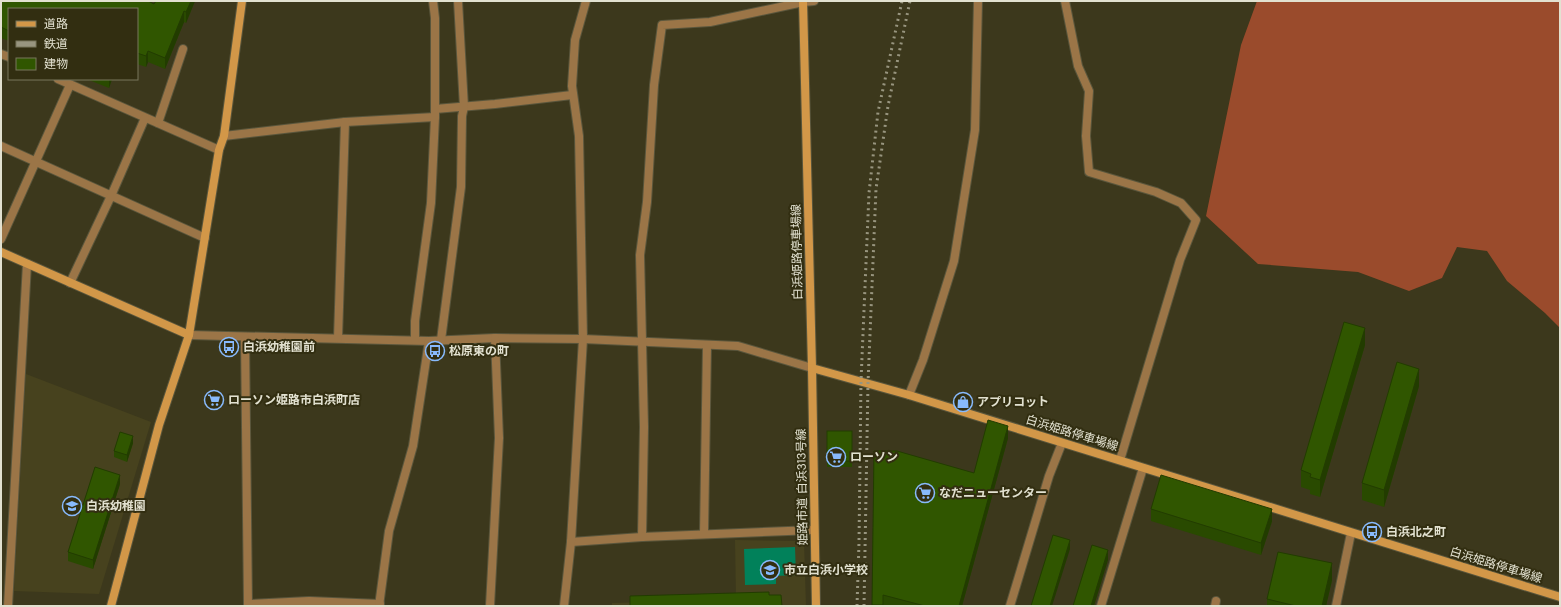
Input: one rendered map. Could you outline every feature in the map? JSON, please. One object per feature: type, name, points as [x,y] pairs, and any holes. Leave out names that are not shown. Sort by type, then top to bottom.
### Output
[{"type":"main road","points":[[110,606],[159,424],[189,335],[219,150],[224,136],[242,1]]},
{"type":"main road","name":"白浜姫路停車場線","points":[[802,2],[812,368],[909,395],[1560,597]]},
{"type":"main road","points":[[1,252],[70,284],[189,335]]},
{"type":"main road","name":"姫路市道 白浜313号線","points":[[812,368],[816,606]]},
{"type":"street","points":[[415,340],[415,321],[431,203],[435,113],[435,18],[433,1]]},
{"type":"street","points":[[441,340],[461,186],[462,116],[464,107],[458,1]]},
{"type":"street","points":[[564,606],[571,542],[583,339],[579,136],[572,95],[575,40],[586,1]]},
{"type":"street","points":[[642,537],[644,427],[640,256],[647,202],[654,85],[662,25],[710,22],[802,2],[814,1]]},
{"type":"street","points":[[909,395],[923,360],[954,261],[975,130],[978,1]]},
{"type":"street","points":[[1065,1],[1078,66],[1090,90],[1086,136],[1089,172],[1156,192],[1181,203],[1196,220],[1180,260],[1120,460]]},
{"type":"street","points":[[158,123],[183,49]]},
{"type":"street","points":[[60,80],[219,150]]},
{"type":"street","points":[[1,239],[70,85]]},
{"type":"street","points":[[224,136],[435,113],[464,107],[572,95]]},
{"type":"street","points":[[70,284],[145,118]]},
{"type":"street","points":[[338,338],[345,122]]},
{"type":"street","points":[[1,146],[205,238]]},
{"type":"street","points":[[8,606],[27,264]]},
{"type":"street","points":[[189,335],[429,341],[495,338],[583,339],[738,346],[812,368]]},
{"type":"street","points":[[245,337],[248,605],[309,601],[380,605],[389,531],[413,446],[429,341]]},
{"type":"street","points":[[490,606],[499,438],[495,338]]},
{"type":"street","points":[[704,534],[707,345]]},
{"type":"street","points":[[1010,606],[1049,476],[1062,443]]},
{"type":"street","points":[[1101,606],[1142,468]]},
{"type":"street","points":[[571,542],[642,537],[814,530]]},
{"type":"street","points":[[1336,606],[1351,533]]},
{"type":"shaded area","points":[[1257,1],[1560,1],[1560,328],[1545,313],[1507,281],[1487,251],[1457,247],[1442,278],[1409,291],[1358,272],[1258,264],[1206,216],[1241,45]]},
{"type":"shaded area","name":"白浜幼稚園","points":[[26,374],[151,422],[99,594],[14,591]]},
{"type":"shaded area","name":"市立白浜小学校","points":[[735,540],[804,541],[806,606],[612,606],[612,603],[736,600]]},
{"type":"shaded area","points":[[795,547],[796,575],[776,576],[776,584],[745,585],[744,549]]},
{"type":"building","points":[[1,1],[148,1],[154,4],[156,1],[191,1],[186,12],[184,11],[165,58],[148,51],[146,56],[138,53],[138,8],[8,8],[8,30],[1,27]]},
{"type":"building","points":[[1344,322],[1365,328],[1320,480],[1310,477],[1311,474],[1301,470]]},
{"type":"building","points":[[1397,362],[1419,369],[1384,490],[1362,483]]},
{"type":"building","points":[[988,420],[1008,426],[959,606],[925,606],[883,595],[883,605],[872,605],[874,451],[897,451],[974,473]]},
{"type":"building","points":[[827,431],[852,431],[852,461],[827,461]]},
{"type":"building","points":[[120,432],[133,436],[127,455],[114,451]]},
{"type":"building","points":[[95,467],[120,475],[93,560],[68,552]]},
{"type":"building","points":[[1161,475],[1272,509],[1261,543],[1151,509]]},
{"type":"building","points":[[1053,535],[1070,540],[1050,606],[1031,606]]},
{"type":"building","points":[[1092,545],[1108,550],[1091,606],[1073,606]]},
{"type":"building","points":[[1278,552],[1332,563],[1322,606],[1296,606],[1267,599]]},
{"type":"building","points":[[769,592],[769,595],[781,595],[782,606],[630,606],[630,596]]},
{"type":"railway","points":[[857,606],[861,381],[869,193],[878,112],[902,1]]},
{"type":"railway","points":[[864,606],[868,383],[876,189],[888,106],[910,1]]},
{"type":"place","name":"白浜幼稚園前","points":[[229,347]]},
{"type":"place","name":"松原東の町","points":[[435,351]]},
{"type":"place","name":"ローソン姫路市白浜町店","points":[[214,400]]},
{"type":"place","name":"アプリコット","points":[[963,402]]},
{"type":"place","name":"ローソン","points":[[836,457]]},
{"type":"place","name":"なだニューセンター","points":[[925,493]]},
{"type":"place","name":"白浜幼稚園","points":[[72,506]]},
{"type":"place","name":"白浜北之町","points":[[1372,532]]},
{"type":"place","name":"市立白浜小学校","points":[[770,570]]}]
